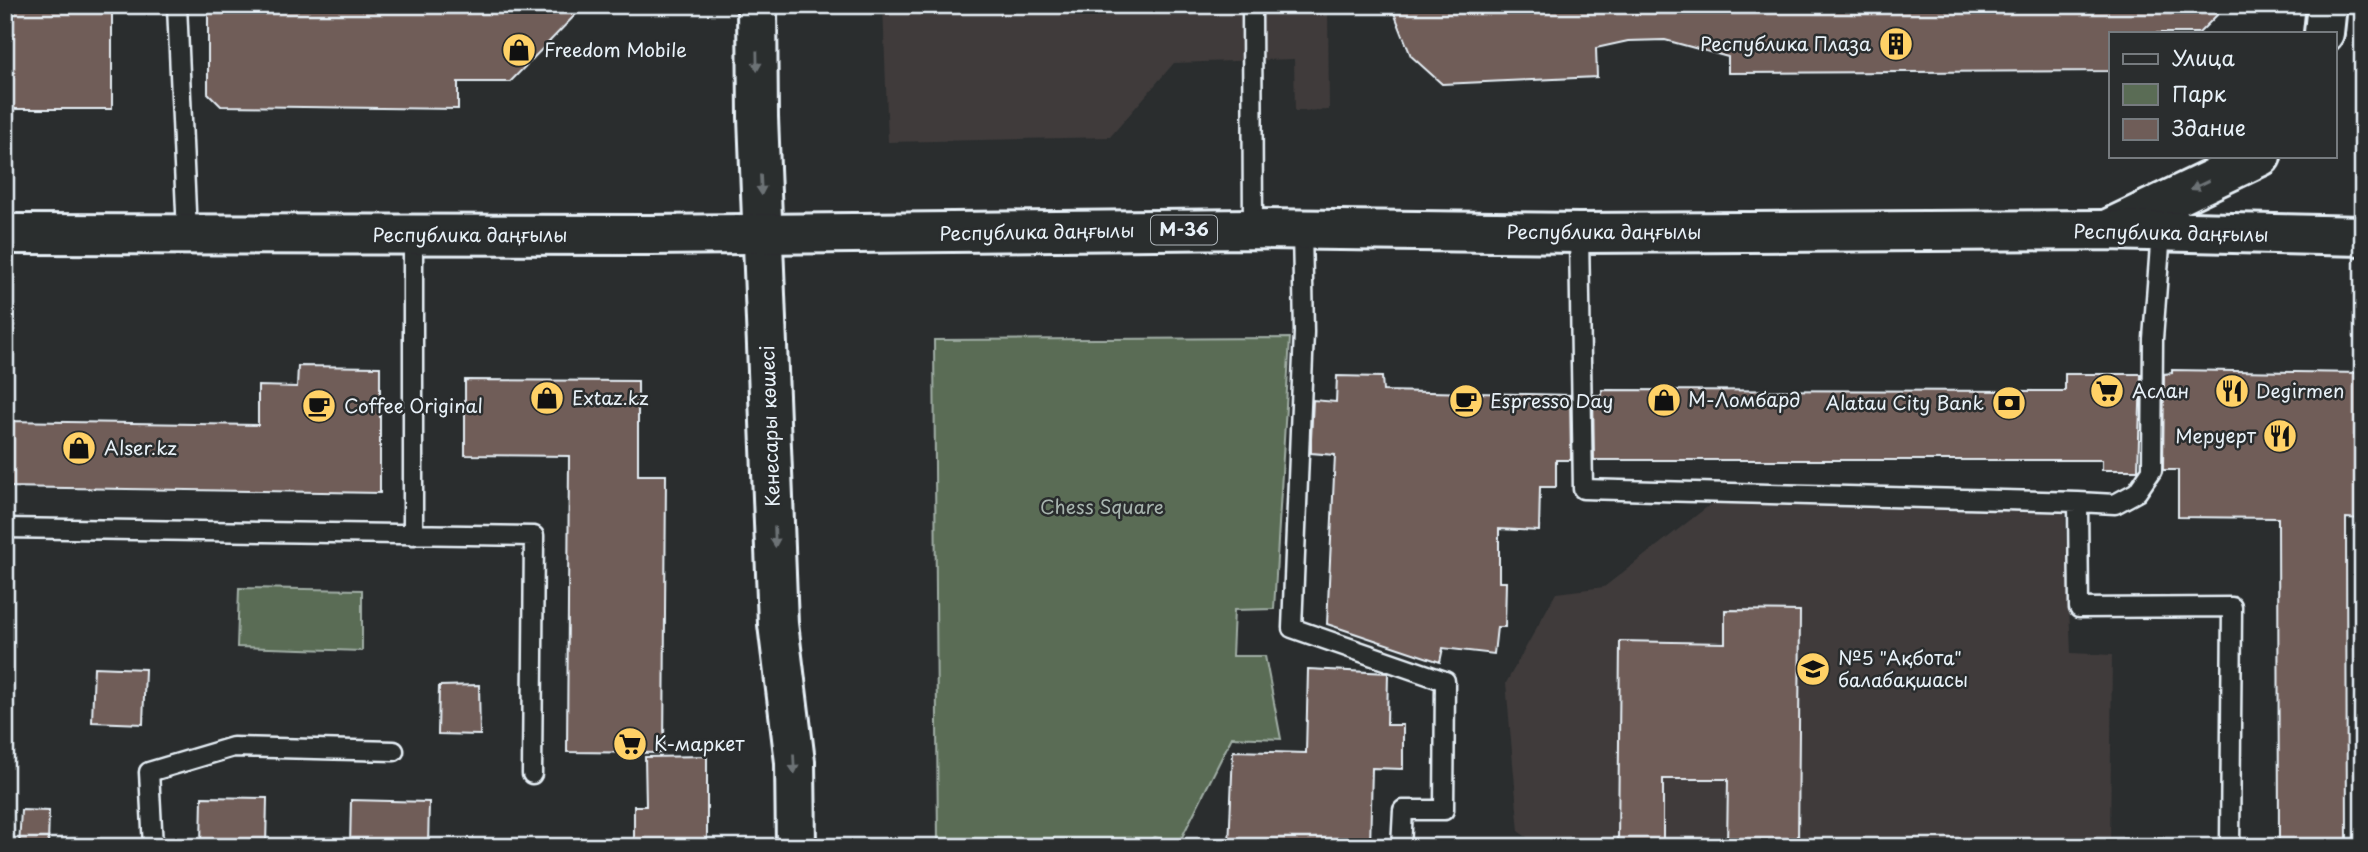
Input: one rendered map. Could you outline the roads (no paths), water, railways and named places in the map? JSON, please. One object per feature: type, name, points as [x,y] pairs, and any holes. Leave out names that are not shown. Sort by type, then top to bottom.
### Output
[{"type":"main road","name":"Кенесары көшесі","points":[[757,5],[778,624],[795,762],[796,847]]},
{"type":"main road","points":[[2324,32],[2327,5]]},
{"type":"main road","points":[[2106,230],[2257,158]]},
{"type":"main road","name":"Республика даңғылы","points":[[5,234],[764,234],[1252,229],[1579,233],[2106,230],[2363,236]]},
{"type":"lane","points":[[177,5],[187,234]]},
{"type":"lane","points":[[1252,5],[1252,229]]},
{"type":"lane","points":[[1302,230],[1304,332],[1292,628],[1445,681],[1444,810],[1403,810],[1401,847]]},
{"type":"lane","points":[[1579,233],[1583,489],[2115,504],[2137,492],[2152,470],[2153,339],[2161,232]]},
{"type":"lane","points":[[413,235],[413,535]]},
{"type":"lane","points":[[2078,502],[2078,608],[2232,607],[2230,847]]},
{"type":"lane","points":[[5,528],[534,536],[532,774]]},
{"type":"lane","points":[[153,847],[149,772],[233,747],[394,751]]},
{"type":"place","name":"Республика Плаза","points":[[1896,44]]},
{"type":"place","name":"Freedom Mobile","points":[[519,50]]},
{"type":"place","name":"Аслан","points":[[2107,391]]},
{"type":"place","name":"Degirmen","points":[[2232,391]]},
{"type":"place","name":"Extaz.kz","points":[[547,398]]},
{"type":"place","name":"М-Ломбард","points":[[1664,400]]},
{"type":"place","name":"Espresso Day","points":[[1466,401]]},
{"type":"place","name":"Alatau City Bank","points":[[2009,403]]},
{"type":"place","name":"Coffee Original","points":[[319,406]]},
{"type":"place","name":"Меруерт","points":[[2280,436]]},
{"type":"place","name":"Alser.kz","points":[[79,448]]},
{"type":"place","name":"№5 \"Ақбота\" балабақшасы","points":[[1813,669]]},
{"type":"place","name":"К-маркет","points":[[630,744]]},
{"type":"park label","name":"Chess Square","points":[[1102,507]]}]
